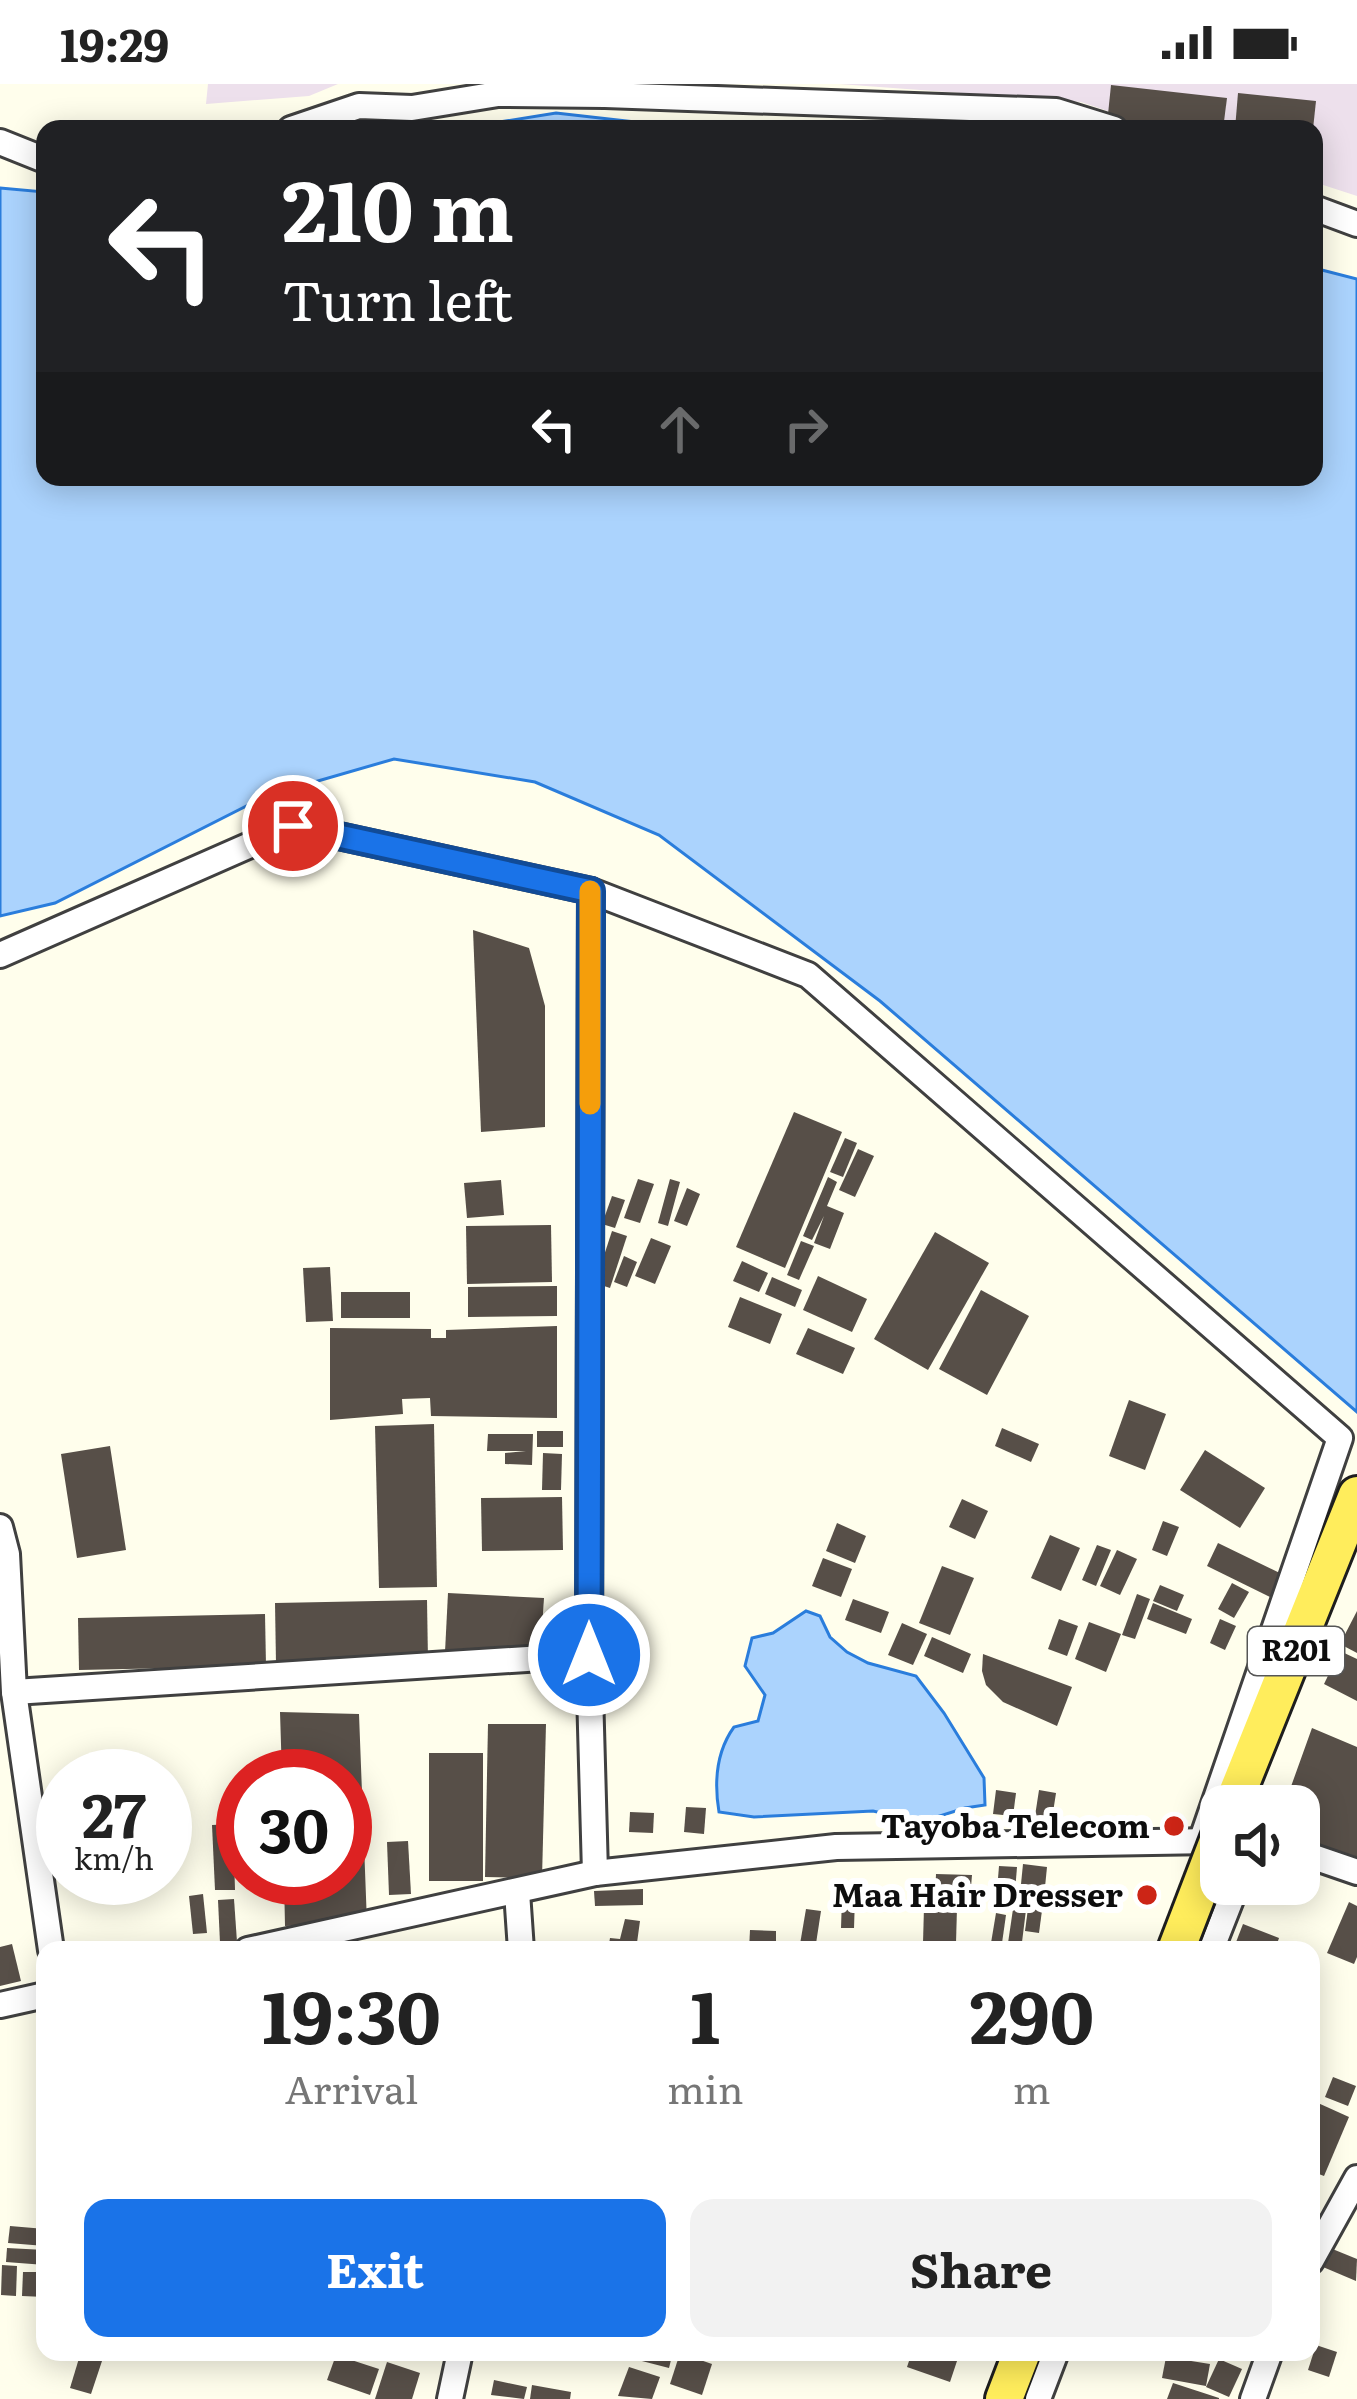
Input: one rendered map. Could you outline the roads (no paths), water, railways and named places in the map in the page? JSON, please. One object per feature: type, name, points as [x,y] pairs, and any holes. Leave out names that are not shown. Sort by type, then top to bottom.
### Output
[{"type":"main road","name":"R201","points":[[1240,1785],[1357,1496]]},
{"type":"main road","points":[[1179,1941],[1200,1879]]},
{"type":"main road","points":[[1004,2399],[1019,2361]]},
{"type":"street","points":[[318,120],[359,106],[412,108],[498,94],[688,91],[1056,111],[1085,120]]},
{"type":"street","points":[[0,142],[36,156]]},
{"type":"street","points":[[1323,211],[1357,224]]},
{"type":"street","points":[[0,956],[293,826],[591,891],[808,974],[1340,1438],[1231,1785]]},
{"type":"street","points":[[591,891],[589,1655],[595,1874]]},
{"type":"street","points":[[0,1527],[8,1554],[14,1692],[50,1941]]},
{"type":"street","points":[[14,1692],[589,1655]]},
{"type":"street","points":[[290,1941],[595,1874],[836,1847],[1200,1838]]},
{"type":"street","points":[[1320,1859],[1357,1872]]},
{"type":"street","points":[[517,1892],[520,1941]]},
{"type":"street","points":[[1215,1941],[1229,1905]]},
{"type":"street","points":[[0,2005],[36,1997]]},
{"type":"street","points":[[1320,2245],[1357,2177]]},
{"type":"street","points":[[450,2399],[458,2361]]},
{"type":"street","points":[[1038,2399],[1053,2361]]},
{"type":"street","points":[[1253,2399],[1267,2361]]},
{"type":"water","points":[[556,113],[618,120],[512,120]]},
{"type":"water","points":[[0,188],[36,191],[36,486],[1323,486],[1323,270],[1357,279],[1357,1412],[880,1001],[659,835],[535,782],[394,759],[266,796],[55,903],[0,916]]},
{"type":"water","points":[[806,1611],[820,1616],[830,1637],[847,1652],[916,1676],[984,1778],[985,1805],[921,1822],[873,1811],[754,1817],[719,1812],[717,1779],[723,1747],[734,1727],[758,1721],[765,1695],[745,1666],[752,1638],[773,1633]]},
{"type":"place","name":"Tayoba Telecom","points":[[1174,1826]]},
{"type":"place","name":"Maa Hair Dresser","points":[[1147,1895]]}]
